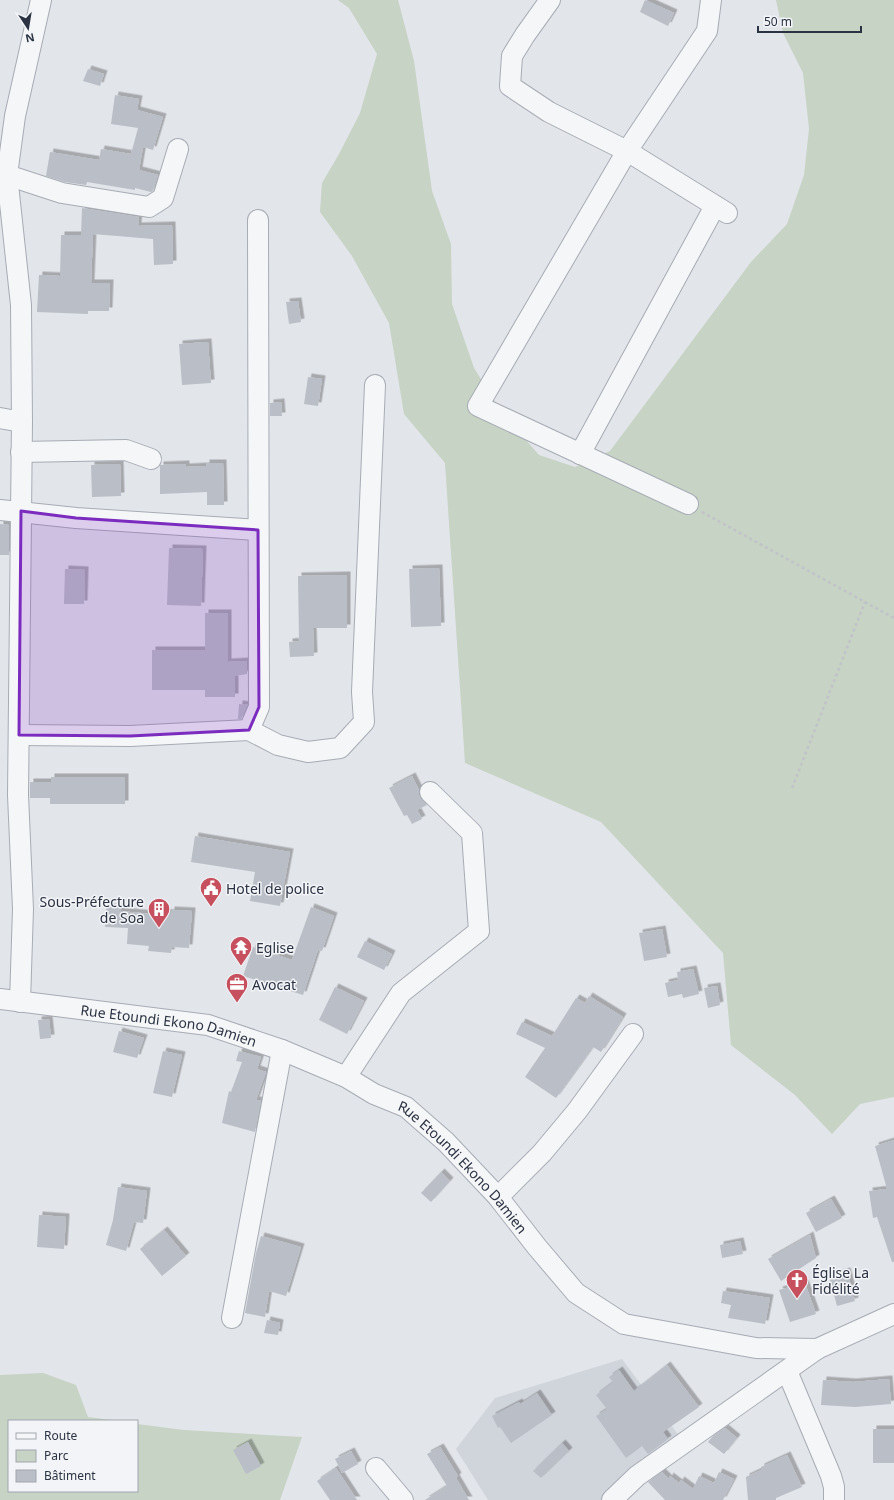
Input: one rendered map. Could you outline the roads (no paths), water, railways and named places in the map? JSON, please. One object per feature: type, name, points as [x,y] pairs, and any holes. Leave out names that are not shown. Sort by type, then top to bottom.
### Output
[{"type":"street","points":[[20,1002],[23,909],[18,795],[22,422],[21,305],[3,176],[41,0]]},
{"type":"street","points":[[550,0],[512,56],[510,86],[549,112],[627,152],[721,209],[580,454]]},
{"type":"street","points":[[688,504],[478,406],[627,152],[707,31],[711,0]]},
{"type":"street","points":[[3,176],[62,193],[149,207],[162,198],[178,149]]},
{"type":"street","points":[[249,730],[259,707],[258,220]]},
{"type":"street","points":[[19,735],[130,736],[249,730],[278,745],[308,752],[340,748],[364,722],[362,692],[375,385]]},
{"type":"street","points":[[0,418],[22,422]]},
{"type":"street","points":[[21,452],[126,450],[151,459]]},
{"type":"street","points":[[0,510],[21,511],[76,518],[258,530]]},
{"type":"street","points":[[346,1077],[401,993],[479,931],[472,833],[430,792]]},
{"type":"street","name":"Rue Etoundi Ekono Damien","points":[[0,999],[208,1025],[282,1050],[346,1077],[374,1094],[406,1107],[446,1142],[498,1197],[536,1247],[576,1293],[624,1324],[756,1348],[817,1349],[894,1314]]},
{"type":"street","points":[[498,1197],[542,1154],[577,1111],[633,1034]]},
{"type":"street","points":[[232,1318],[282,1050]]},
{"type":"street","points":[[612,1500],[637,1476],[788,1371],[817,1349]]},
{"type":"street","points":[[788,1371],[831,1476],[834,1487],[834,1500]]},
{"type":"street","points":[[376,1468],[403,1500]]},
{"type":"place","name":"Hotel de police","points":[[211,908]]},
{"type":"place","name":"Sous-Préfecture de Soa","points":[[159,928]]},
{"type":"place","name":"Eglise","points":[[241,966]]},
{"type":"place","name":"Avocat","points":[[237,1004]]},
{"type":"place","name":"Église La Fidélité","points":[[797,1300]]}]
